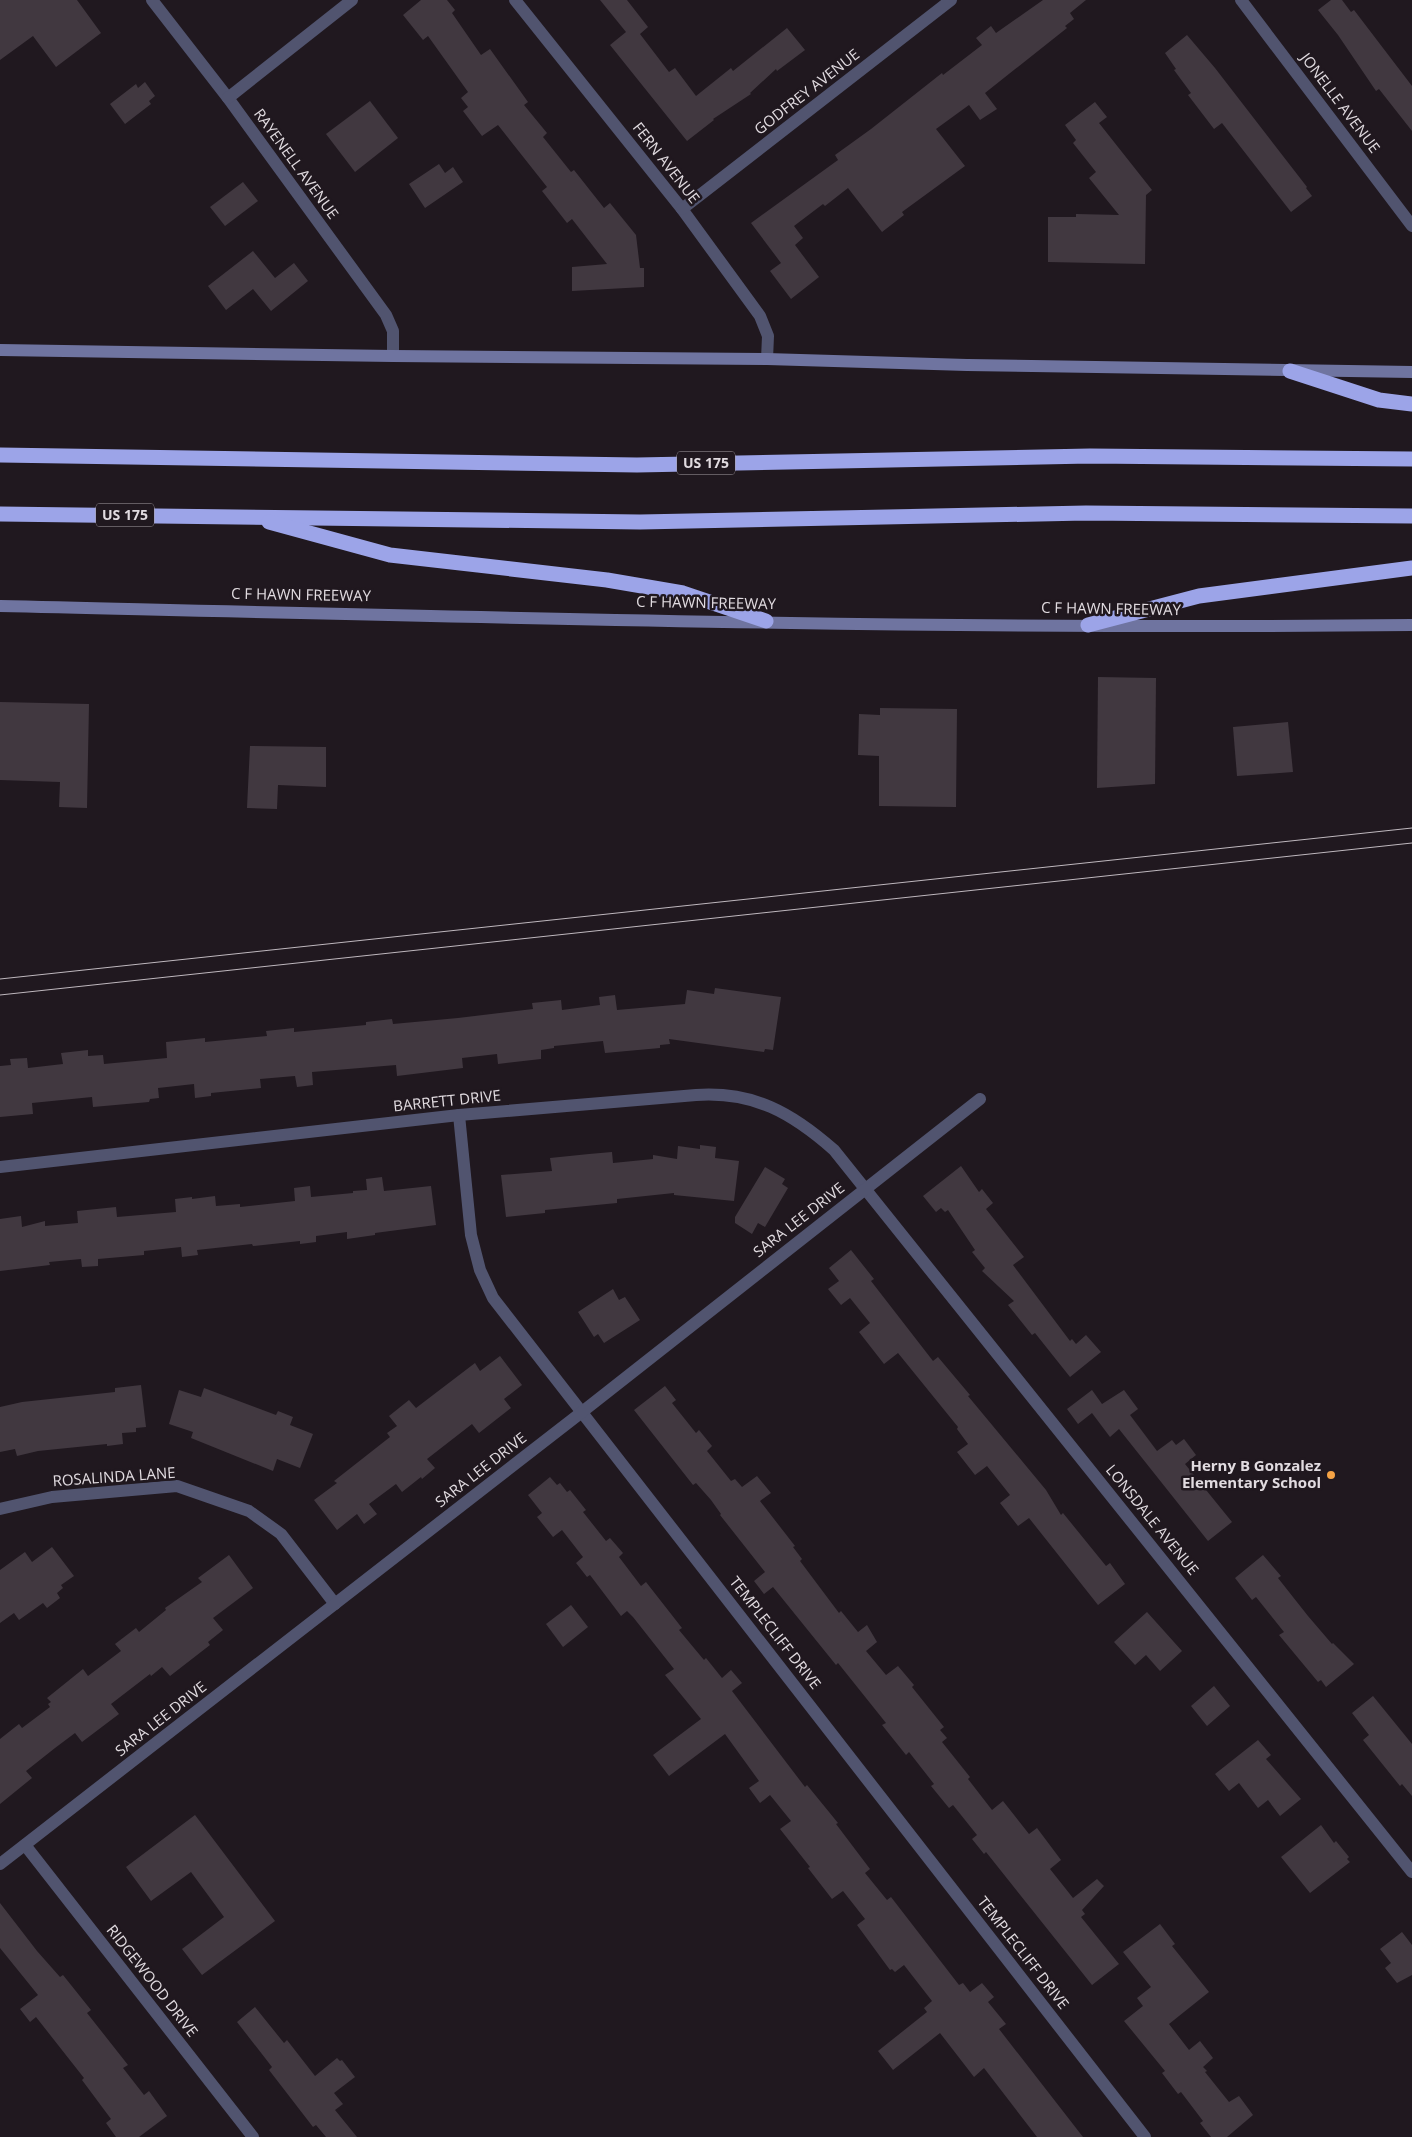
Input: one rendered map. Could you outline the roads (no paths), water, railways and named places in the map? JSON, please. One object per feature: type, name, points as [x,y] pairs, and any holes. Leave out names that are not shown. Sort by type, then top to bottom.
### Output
[{"type":"highway","points":[[1290,371],[1379,400],[1412,404]]},
{"type":"highway","name":"US 175","points":[[0,455],[637,465],[1090,456],[1412,459]]},
{"type":"highway","name":"US 175","points":[[0,514],[640,522],[1086,513],[1412,516]]},
{"type":"highway","points":[[249,516],[390,555],[607,580],[683,593],[766,621]]},
{"type":"highway","points":[[1088,625],[1199,596],[1412,568]]},
{"type":"main road","points":[[0,350],[767,359],[1412,372]]},
{"type":"main road","name":"C F HAWN FREEWAY","points":[[0,606],[423,616],[1190,628],[1412,626]]},
{"type":"street","name":"RAYENELL AVENUE","points":[[152,0],[228,98],[386,315],[393,331],[393,356]]},
{"type":"street","points":[[228,98],[352,0]]},
{"type":"street","name":"FERN AVENUE","points":[[515,0],[682,209],[760,316],[768,336],[767,359]]},
{"type":"street","name":"GODFREY AVENUE","points":[[682,209],[951,0]]},
{"type":"street","name":"JONELLE AVENUE","points":[[1241,0],[1412,226]]},
{"type":"street","name":"BARRETT DRIVE","points":[[0,1167],[459,1115],[717,1094],[748,1099],[779,1110],[807,1126],[834,1150],[866,1189]]},
{"type":"street","name":"SARA LEE DRIVE","points":[[0,1864],[980,1100]]},
{"type":"street","name":"TEMPLECLIFF DRIVE","points":[[459,1115],[471,1235],[480,1270],[493,1298],[1145,2137]]},
{"type":"street","name":"LONSDALE AVENUE","points":[[866,1189],[1412,1872]]},
{"type":"street","name":"ROSALINDA LANE","points":[[0,1509],[52,1497],[177,1486],[249,1511],[281,1534],[335,1604]]},
{"type":"street","name":"RIDGEWOOD DRIVE","points":[[25,1845],[252,2137]]},
{"type":"tram line","points":[[0,979],[1412,828]]},
{"type":"tram line","points":[[0,995],[1412,843]]},
{"type":"place","name":"Herny B Gonzalez Elementary School","points":[[1331,1475]]}]
